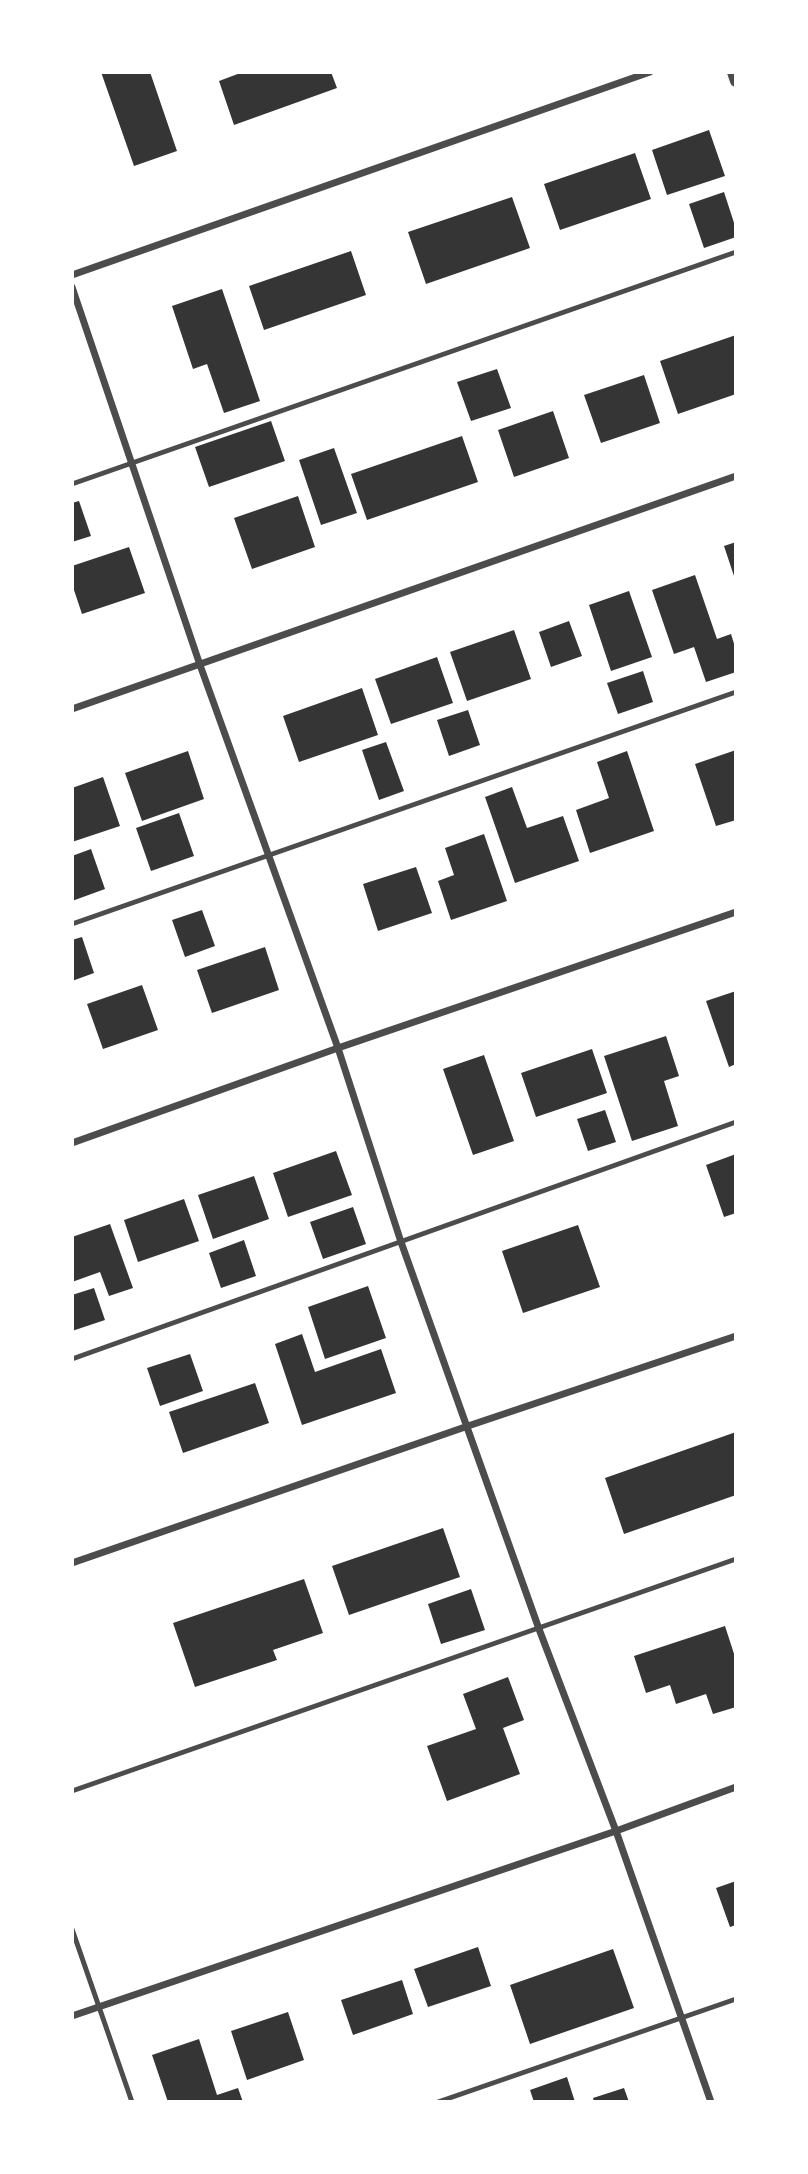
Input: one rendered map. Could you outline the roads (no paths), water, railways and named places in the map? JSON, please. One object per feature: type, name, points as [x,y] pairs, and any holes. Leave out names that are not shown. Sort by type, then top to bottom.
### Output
[{"type":"street","points":[[72,275],[650,72]]},
{"type":"street","points":[[733,72],[736,81]]},
{"type":"street","points":[[72,287],[200,665],[338,1048],[401,1242],[539,1629],[616,1830],[710,2102]]},
{"type":"street","points":[[72,709],[736,476]]},
{"type":"street","points":[[72,1143],[338,1048],[736,912]]},
{"type":"street","points":[[72,1563],[736,1336]]},
{"type":"street","points":[[72,2016],[736,1787]]},
{"type":"lane","points":[[72,484],[736,253]]},
{"type":"lane","points":[[72,923],[736,692]]},
{"type":"lane","points":[[72,1359],[736,1122]]},
{"type":"lane","points":[[72,1791],[736,1559]]},
{"type":"lane","points":[[72,1929],[132,2102]]},
{"type":"lane","points":[[438,2102],[736,1999]]}]
